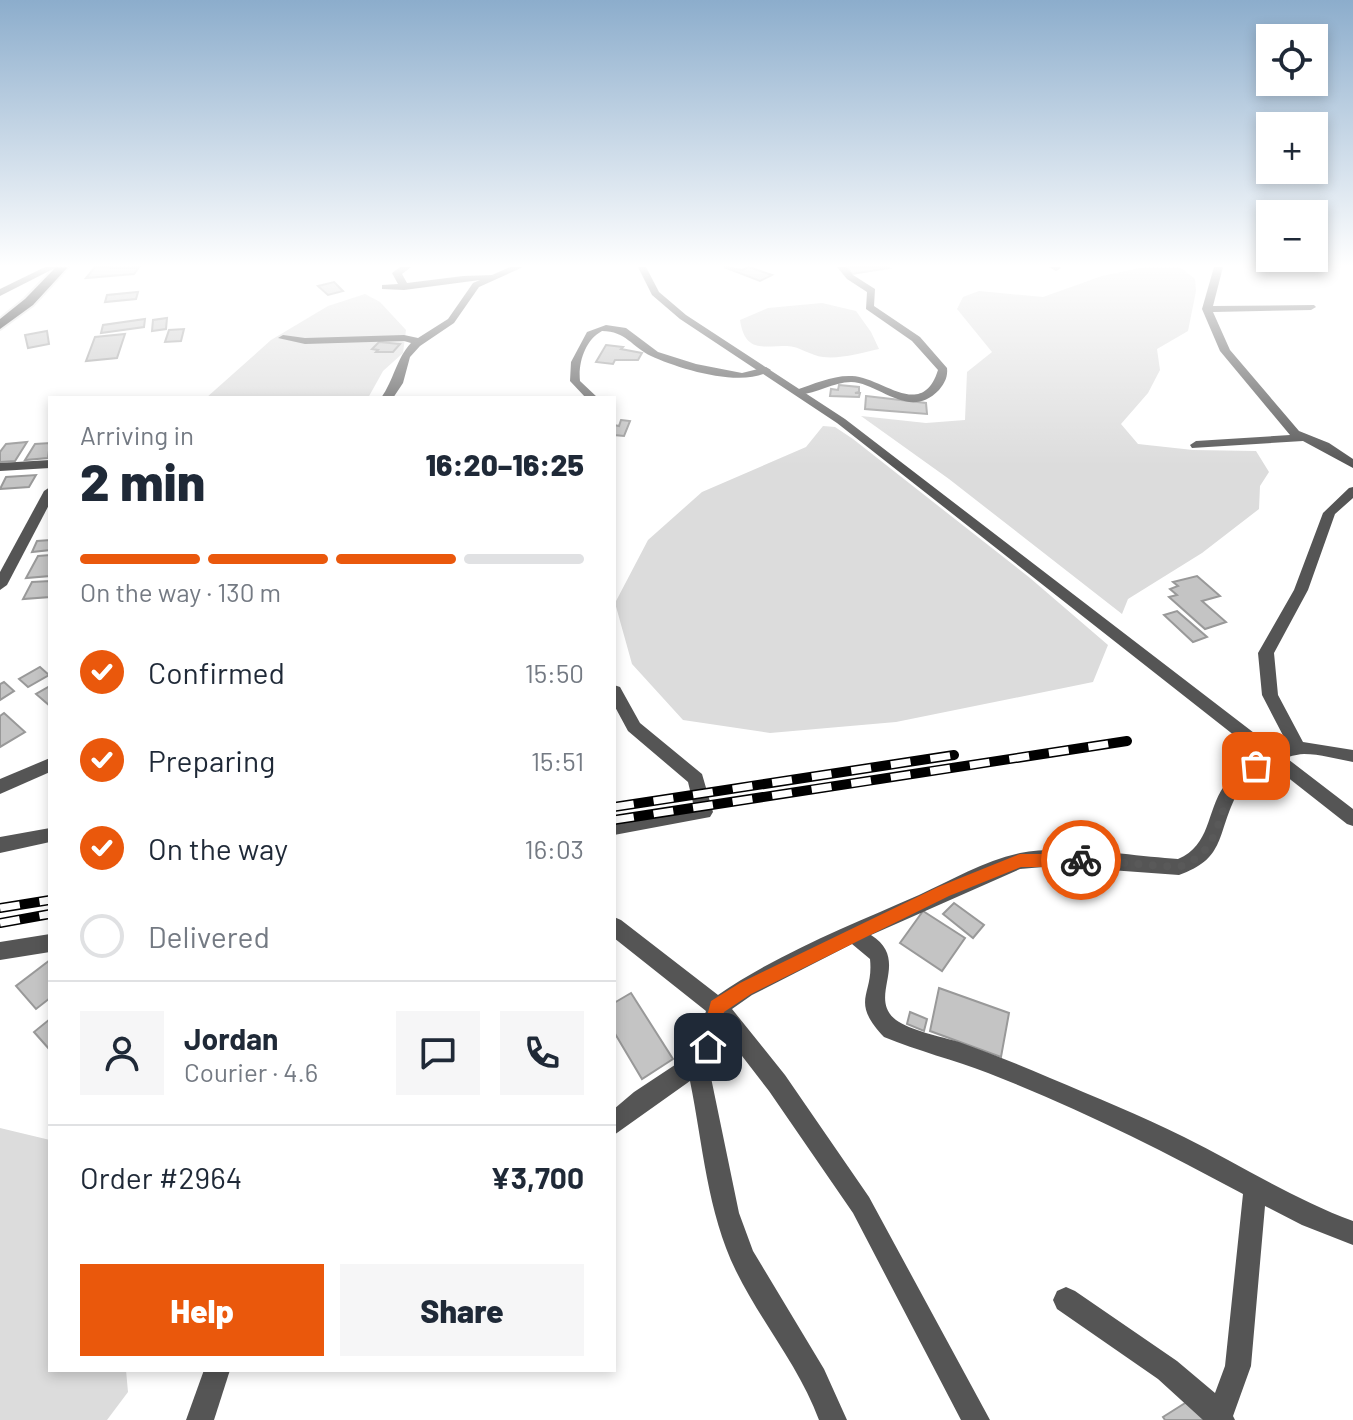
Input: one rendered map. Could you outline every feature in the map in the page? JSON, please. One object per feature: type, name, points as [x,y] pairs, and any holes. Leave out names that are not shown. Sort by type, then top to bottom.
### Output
[{"type":"street","points":[[388,396],[398,383],[405,356],[432,333]]},
{"type":"street","points":[[590,333],[574,375],[577,383],[590,396]]},
{"type":"street","points":[[627,333],[647,350],[703,369],[745,376],[766,370]]},
{"type":"street","points":[[708,333],[800,392],[1080,604],[1353,819]]},
{"type":"street","points":[[800,392],[837,381],[857,379],[891,395],[916,399],[937,386],[943,370],[919,342],[906,333]]},
{"type":"street","points":[[1217,333],[1225,351],[1292,430],[1353,464]]},
{"type":"street","points":[[283,338],[305,341],[404,338],[419,342]]},
{"type":"street","points":[[1196,445],[1305,437]]},
{"type":"street","points":[[0,467],[48,464]]},
{"type":"street","points":[[1298,749],[1270,695],[1266,653],[1301,590],[1329,513],[1353,491]]},
{"type":"street","points":[[0,585],[48,495]]},
{"type":"street","points":[[616,695],[634,727],[696,779],[704,812],[616,828]]},
{"type":"street","points":[[616,1122],[642,1100],[697,1064],[708,1047],[717,1007],[745,988],[852,934],[974,878],[1020,861],[1055,858],[1179,867],[1194,862],[1207,851],[1232,787],[1243,774],[1285,752],[1298,749],[1353,756]]},
{"type":"street","points":[[0,787],[48,766]]},
{"type":"street","points":[[0,845],[48,835]]},
{"type":"street","points":[[616,928],[717,1007],[777,1083],[861,1205],[976,1420]]},
{"type":"street","points":[[852,934],[871,945],[879,957],[880,970],[873,1004],[881,1021],[891,1030],[989,1063],[1095,1108],[1174,1144],[1310,1217],[1353,1233]]},
{"type":"street","points":[[0,951],[48,943]]},
{"type":"street","points":[[697,1064],[725,1201],[743,1257],[771,1311],[818,1383],[833,1420]]},
{"type":"street","points":[[1066,1300],[1114,1335],[1149,1354],[1220,1419],[1238,1366],[1255,1190]]},
{"type":"street","points":[[200,1420],[216,1372]]},
{"type":"shaded area","points":[[282,333],[406,333],[403,353],[383,371],[369,396],[208,396]]},
{"type":"shaded area","points":[[743,333],[872,333],[879,349],[823,357],[792,346],[756,345]]},
{"type":"shaded area","points":[[977,333],[1184,333],[1157,349],[1160,370],[1148,393],[1121,424],[1138,444],[1193,450],[1256,451],[1269,472],[1260,486],[1259,509],[1202,553],[1128,599],[1122,614],[949,479],[861,416],[926,423],[965,420],[967,372],[992,352]]},
{"type":"shaded area","points":[[823,426],[835,427],[1030,578],[1108,645],[1093,682],[896,722],[770,733],[683,720],[632,664],[616,601],[648,540],[702,492],[806,447]]},
{"type":"shaded area","points":[[0,1128],[48,1140],[48,1372],[126,1372],[128,1392],[107,1420],[0,1420]]},
{"type":"building","points":[[47,333],[49,344],[28,348],[25,335]]},
{"type":"building","points":[[168,333],[183,333],[181,341],[165,342]]},
{"type":"building","points":[[125,334],[117,358],[86,361],[95,337]]},
{"type":"building","points":[[379,342],[400,344],[393,352],[376,352],[378,350],[372,349]]},
{"type":"building","points":[[606,345],[642,353],[638,360],[615,360],[613,364],[596,362]]},
{"type":"building","points":[[839,385],[859,387],[859,392],[855,393],[860,393],[859,397],[830,396],[831,389],[838,390]]},
{"type":"building","points":[[866,396],[926,403],[927,414],[865,409]]},
{"type":"building","points":[[621,420],[630,421],[624,436],[616,435],[616,425],[619,426]]},
{"type":"building","points":[[27,442],[15,461],[0,462],[0,452],[6,444]]},
{"type":"building","points":[[48,443],[48,458],[25,460],[35,444]]},
{"type":"building","points":[[36,475],[29,487],[0,489],[6,477]]},
{"type":"building","points":[[48,540],[48,550],[32,552],[37,541]]},
{"type":"building","points":[[48,555],[48,576],[26,578],[38,556]]},
{"type":"building","points":[[1197,576],[1220,596],[1202,601],[1226,622],[1205,629],[1169,597],[1177,595],[1170,589],[1178,586],[1173,582]]},
{"type":"building","points":[[48,581],[48,597],[23,599],[32,582]]},
{"type":"building","points":[[1177,611],[1207,637],[1193,642],[1164,615]]},
{"type":"building","points":[[40,667],[48,674],[28,687],[19,679]]},
{"type":"building","points":[[4,682],[14,691],[0,700],[0,684]]},
{"type":"building","points":[[48,687],[48,704],[36,694]]},
{"type":"building","points":[[4,713],[25,732],[0,747],[0,716]]},
{"type":"building","points":[[954,903],[984,925],[973,938],[943,914]]},
{"type":"building","points":[[923,911],[965,938],[942,971],[900,943]]},
{"type":"building","points":[[48,962],[48,1000],[36,1009],[16,986]]},
{"type":"building","points":[[939,988],[1009,1013],[1001,1057],[930,1031]]},
{"type":"building","points":[[631,993],[673,1059],[642,1079],[616,1035],[616,1002]]},
{"type":"building","points":[[910,1012],[927,1019],[924,1031],[907,1024]]},
{"type":"building","points":[[48,1021],[48,1048],[34,1032]]},
{"type":"building","points":[[1193,1398],[1208,1420],[1165,1420],[1163,1417]]},
{"type":"railway","points":[[616,820],[1127,741]]},
{"type":"railway","points":[[616,807],[954,755]]},
{"type":"railway","points":[[0,908],[48,900]]},
{"type":"railway","points":[[0,923],[48,914]]},
{"type":"way so far","points":[[1081,860],[1179,867],[1194,862],[1207,851],[1217,831],[1225,798],[1232,787],[1243,774],[1256,766]]},
{"type":"route","points":[[708,1047],[717,1007],[745,988],[852,934],[1020,861],[1055,858],[1081,860]]}]
